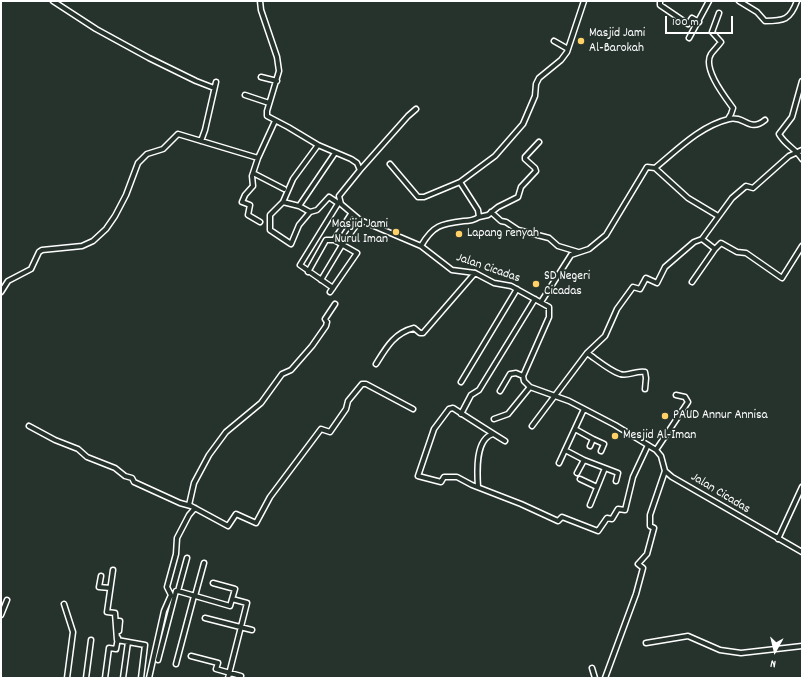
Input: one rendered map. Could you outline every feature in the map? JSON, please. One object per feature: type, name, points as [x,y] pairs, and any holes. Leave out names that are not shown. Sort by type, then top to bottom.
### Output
[{"type":"street","points":[[53,1],[96,29],[149,58],[214,88]]},
{"type":"street","points":[[260,1],[261,10],[279,66],[267,116],[318,146],[351,159],[357,164],[360,170]]},
{"type":"street","points":[[390,164],[418,197],[424,197],[460,182],[495,156],[522,124],[536,96],[536,84],[539,78],[562,60],[568,49],[584,1]]},
{"type":"street","points":[[660,1],[660,5],[688,24],[692,18],[699,22]]},
{"type":"street","points":[[689,38],[709,1]]},
{"type":"street","points":[[739,1],[757,12],[765,21],[785,20],[791,14],[797,1]]},
{"type":"street","points":[[719,13],[712,32],[721,42],[711,54],[710,61],[716,85],[733,108],[732,114],[728,119]]},
{"type":"street","points":[[554,41],[568,49]]},
{"type":"street","points":[[261,77],[276,81]]},
{"type":"street","points":[[802,81],[792,117],[779,134],[785,143],[800,151],[802,159]]},
{"type":"street","points":[[201,141],[216,82]]},
{"type":"street","points":[[246,95],[269,103]]},
{"type":"street","points":[[333,288],[300,266],[301,263],[339,202],[343,191],[408,116],[416,110]]},
{"type":"street","points":[[655,168],[697,134],[728,119],[735,118],[753,126],[759,125],[765,120]]},
{"type":"street","points":[[260,222],[248,215],[250,205],[242,202],[245,195],[253,186],[253,173],[258,158],[275,121]]},
{"type":"street","points":[[1,292],[8,281],[31,269],[39,252],[46,249],[82,246],[93,241],[106,230],[126,195],[132,175],[142,158],[163,149],[178,134],[258,158]]},
{"type":"street","points":[[421,246],[426,236],[437,226],[444,223],[473,220],[492,212],[518,197],[521,187],[535,172],[536,168],[525,159],[539,142]]},
{"type":"street","points":[[318,146],[293,179],[283,202],[270,215],[269,227],[271,231],[290,244],[296,229],[310,212],[317,210],[329,197],[339,202]]},
{"type":"street","points":[[532,426],[587,353],[605,336],[616,309],[633,287],[640,289],[646,278],[657,283],[665,266],[694,242],[702,239],[732,198],[746,186],[753,188],[789,156],[800,151]]},
{"type":"street","points":[[299,206],[335,153]]},
{"type":"street","points":[[605,678],[636,594],[643,568],[638,564],[648,553],[654,528],[650,526],[650,515],[665,471],[663,459],[656,450],[584,409],[554,395],[530,387],[524,381],[523,376],[550,312],[549,307],[541,302],[571,255],[590,249],[606,235],[636,187],[644,169],[650,166],[655,168],[688,198],[718,216]]},
{"type":"street","points":[[253,173],[284,189]]},
{"type":"street","points":[[460,182],[478,210],[479,217]]},
{"type":"street","points":[[283,202],[299,206],[310,212]]},
{"type":"street","name":"Jalan Cicadas","points":[[339,202],[351,214],[360,220],[421,246],[452,270],[476,273],[494,283],[511,286],[541,302]]},
{"type":"street","points":[[492,212],[501,222],[506,222],[518,230],[549,238],[558,246],[578,252]]},
{"type":"street","points":[[334,240],[351,214]]},
{"type":"street","points":[[321,280],[342,245],[360,220]]},
{"type":"street","points":[[702,239],[715,249]]},
{"type":"street","points":[[308,272],[326,240],[334,240],[358,254],[330,292]]},
{"type":"street","points":[[692,282],[715,249],[721,243],[737,252],[746,253],[782,278],[802,246]]},
{"type":"street","points":[[376,364],[387,346],[402,333],[414,328],[422,334],[476,273]]},
{"type":"street","points":[[461,382],[517,289]]},
{"type":"street","points":[[462,414],[471,395],[479,390],[535,299]]},
{"type":"street","points":[[189,505],[194,483],[209,455],[226,432],[261,403],[282,374],[290,370],[312,346],[326,326],[327,322],[325,319],[335,304]]},
{"type":"street","points":[[587,353],[620,374],[628,374],[637,371],[645,372],[645,389]]},
{"type":"street","points":[[500,390],[510,374],[516,373],[523,376]]},
{"type":"street","points":[[29,426],[55,440],[78,449],[87,457],[115,468],[125,476],[132,478],[134,482],[180,503],[189,505],[227,526],[236,514],[256,523],[270,497],[322,429],[330,432],[346,409],[348,401],[362,384],[366,384],[413,409]]},
{"type":"street","points":[[494,419],[508,414],[530,387]]},
{"type":"street","points":[[656,450],[688,402],[685,397],[676,395]]},
{"type":"street","points":[[505,441],[453,408],[449,409],[434,429],[418,476],[441,482],[444,477],[457,477],[558,521],[562,517],[598,531],[607,518],[612,519],[618,509],[625,510],[633,477],[648,445]]},
{"type":"street","points":[[559,463],[584,409]]},
{"type":"street","points":[[575,429],[604,444],[601,452]]},
{"type":"street","points":[[478,487],[478,462],[482,442],[489,435],[493,434]]},
{"type":"street","points":[[590,446],[593,439]]},
{"type":"street","points":[[565,450],[584,460],[619,474],[616,481]]},
{"type":"street","points":[[577,473],[584,460]]},
{"type":"street","points":[[590,505],[605,468]]},
{"type":"street","name":"Jalan Cicadas","points":[[665,471],[672,477],[802,552]]},
{"type":"street","points":[[580,479],[597,487]]},
{"type":"street","points":[[778,539],[802,487]]},
{"type":"street","points":[[149,678],[164,611],[171,595],[167,587],[176,554],[177,538],[189,515],[195,508]]},
{"type":"street","points":[[158,660],[176,591],[178,591],[187,558]]},
{"type":"street","points":[[176,664],[204,563]]},
{"type":"street","points":[[105,678],[109,648],[116,649],[120,621],[116,621],[115,613],[107,612],[113,570]]},
{"type":"street","points":[[101,576],[99,587],[110,588]]},
{"type":"street","points":[[178,591],[230,606],[235,589],[213,583]]},
{"type":"street","points":[[228,678],[247,603],[232,599]]},
{"type":"street","points":[[1,615],[6,600]]},
{"type":"street","points":[[64,604],[73,632],[67,678]]},
{"type":"street","points":[[204,618],[252,630]]},
{"type":"street","points":[[646,643],[688,636],[720,650],[741,653],[802,646]]},
{"type":"street","points":[[86,678],[91,640]]},
{"type":"street","points":[[118,640],[145,645],[141,678]]},
{"type":"street","points":[[123,678],[128,642]]},
{"type":"street","points":[[191,656],[218,664],[216,669],[241,676]]},
{"type":"street","points":[[592,668],[595,678]]},
{"type":"place","name":"Masjid Jami Al-Barokah","points":[[581,41]]},
{"type":"place","name":"Masjid Jami Nurul Iman","points":[[396,232]]},
{"type":"place","name":"Lapang renyah","points":[[459,234]]},
{"type":"place","name":"SD Negeri Cicadas","points":[[536,284]]},
{"type":"place","name":"PAUD Annur Annisa","points":[[665,416]]},
{"type":"place","name":"Mesjid Al-Iman","points":[[615,436]]}]
